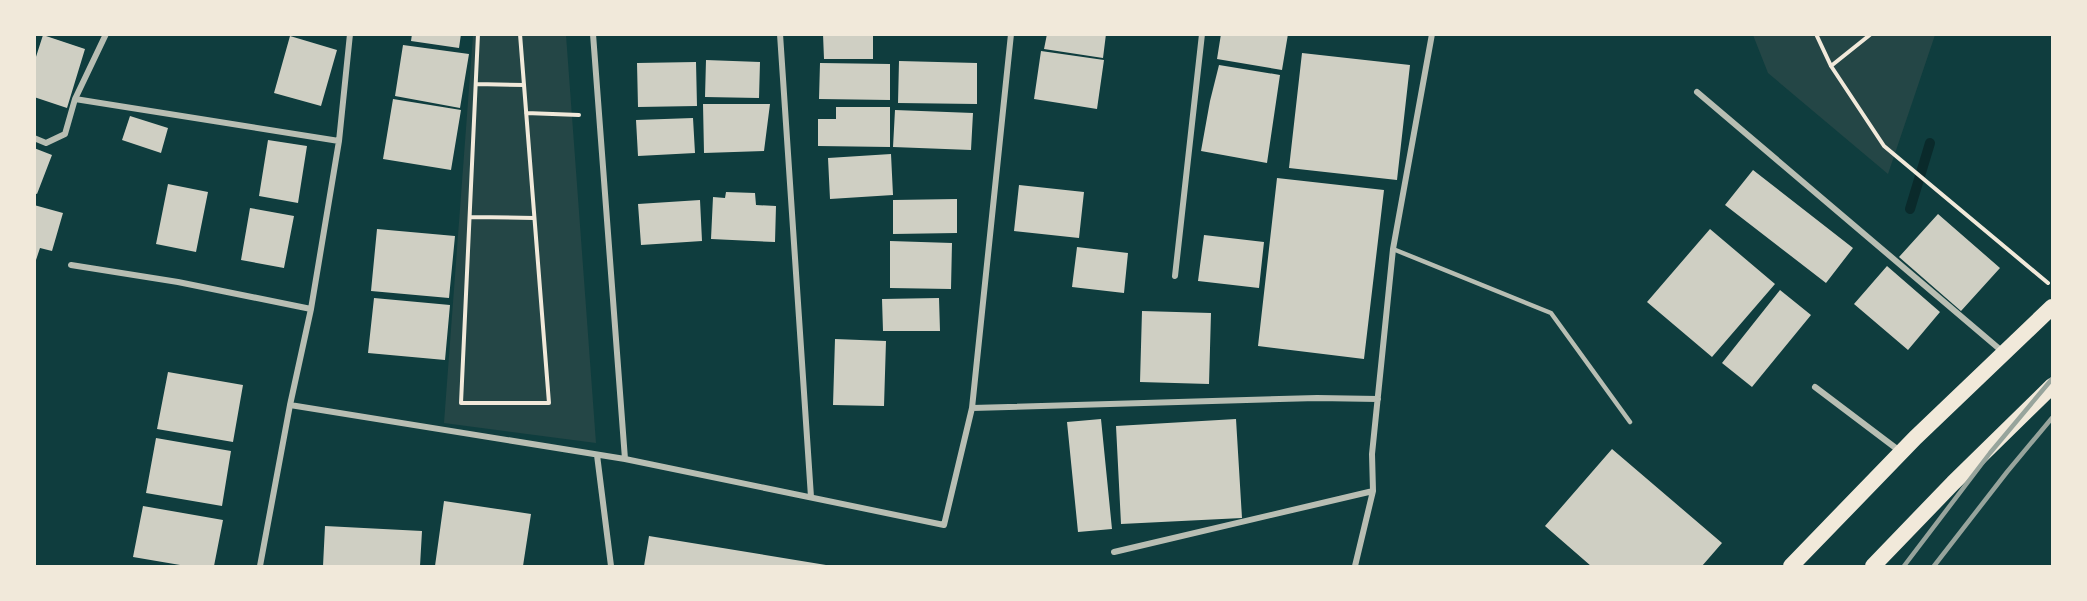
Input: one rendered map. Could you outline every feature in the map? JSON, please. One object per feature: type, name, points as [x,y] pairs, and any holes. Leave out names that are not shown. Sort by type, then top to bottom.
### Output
[{"type":"highway","points":[[1791,567],[1901,452],[2052,307]]},
{"type":"highway","points":[[1873,567],[1953,483],[2052,386]]},
{"type":"street","points":[[34,138],[46,142],[65,134],[75,99],[106,34]]},
{"type":"street","points":[[260,567],[290,405],[311,309],[339,141],[350,34]]},
{"type":"street","points":[[592,34],[625,459]]},
{"type":"street","points":[[780,34],[811,497]]},
{"type":"street","points":[[290,405],[625,459],[944,525],[972,408],[1011,34]]},
{"type":"street","points":[[1175,276],[1202,34]]},
{"type":"street","points":[[1355,567],[1373,491],[1372,454],[1393,249],[1432,34]]},
{"type":"street","points":[[1697,92],[2004,354]]},
{"type":"street","points":[[75,99],[339,141]]},
{"type":"street","points":[[71,265],[178,282],[311,309]]},
{"type":"street","points":[[1815,387],[1901,452]]},
{"type":"street","points":[[972,408],[1317,398],[1378,399]]},
{"type":"street","points":[[597,455],[611,567]]},
{"type":"street","points":[[1114,552],[1373,491]]},
{"type":"lane","points":[[1393,249],[1551,313],[1630,422]]},
{"type":"path","points":[[478,34],[461,403],[549,403],[520,34]]},
{"type":"path","points":[[1816,34],[1831,66],[1884,146],[2052,287]]},
{"type":"path","points":[[1831,66],[1870,34]]},
{"type":"path","points":[[476,84],[524,85]]},
{"type":"path","points":[[526,113],[599,116]]},
{"type":"path","points":[[471,217],[534,218]]},
{"type":"shaded area","points":[[473,35],[566,35],[596,443],[444,423]]},
{"type":"shaded area","points":[[1753,35],[1935,35],[1888,174],[1768,73]]},
{"type":"building","points":[[412,34],[461,34],[459,48],[411,41]]},
{"type":"building","points":[[823,34],[873,34],[873,59],[824,59]]},
{"type":"building","points":[[1047,34],[1106,34],[1103,58],[1044,49]]},
{"type":"building","points":[[1221,34],[1288,34],[1282,70],[1217,59]]},
{"type":"building","points":[[43,35],[85,49],[67,108],[34,97],[34,63]]},
{"type":"building","points":[[290,36],[337,50],[321,106],[274,93]]},
{"type":"building","points":[[403,45],[469,54],[460,108],[395,96]]},
{"type":"building","points":[[1041,51],[1104,60],[1097,109],[1034,99]]},
{"type":"building","points":[[1302,53],[1410,65],[1397,180],[1289,168]]},
{"type":"building","points":[[706,60],[760,62],[759,98],[705,97]]},
{"type":"building","points":[[899,61],[977,63],[977,104],[898,103]]},
{"type":"building","points":[[696,62],[697,106],[638,107],[637,63]]},
{"type":"building","points":[[820,63],[890,64],[890,100],[819,99]]},
{"type":"building","points":[[1219,65],[1280,75],[1267,163],[1201,151]]},
{"type":"building","points":[[393,99],[461,110],[451,170],[383,159]]},
{"type":"building","points":[[703,104],[770,104],[764,151],[704,153]]},
{"type":"building","points":[[836,107],[890,107],[890,147],[818,146],[818,119],[836,119]]},
{"type":"building","points":[[895,110],[973,113],[971,150],[893,147]]},
{"type":"building","points":[[130,116],[168,128],[161,153],[122,140]]},
{"type":"building","points":[[693,118],[695,153],[638,156],[636,120]]},
{"type":"building","points":[[268,140],[307,146],[298,203],[259,196]]},
{"type":"building","points":[[34,148],[52,155],[37,194],[34,193]]},
{"type":"building","points":[[891,154],[893,195],[830,199],[828,158]]},
{"type":"building","points":[[1753,170],[1853,248],[1826,283],[1725,205]]},
{"type":"building","points":[[1277,178],[1384,190],[1364,359],[1258,346]]},
{"type":"building","points":[[168,184],[208,192],[196,252],[156,244]]},
{"type":"building","points":[[1019,185],[1084,192],[1079,238],[1014,231]]},
{"type":"building","points":[[726,192],[755,193],[756,205],[776,206],[775,242],[711,239],[713,197],[725,198]]},
{"type":"building","points":[[957,199],[957,233],[893,234],[893,200]]},
{"type":"building","points":[[700,200],[702,241],[641,245],[638,204]]},
{"type":"building","points":[[34,205],[63,213],[52,251],[40,248],[35,263]]},
{"type":"building","points":[[250,208],[294,216],[284,268],[241,260]]},
{"type":"building","points":[[1938,214],[2000,268],[1961,311],[1899,257]]},
{"type":"building","points":[[377,229],[455,236],[449,298],[371,291]]},
{"type":"building","points":[[1710,229],[1775,284],[1712,357],[1647,302]]},
{"type":"building","points":[[1204,235],[1264,242],[1259,288],[1198,281]]},
{"type":"building","points":[[890,241],[952,243],[951,289],[890,288]]},
{"type":"building","points":[[1077,247],[1128,253],[1124,293],[1072,287]]},
{"type":"building","points":[[1887,266],[1940,312],[1908,350],[1854,304]]},
{"type":"building","points":[[1780,290],[1811,315],[1752,387],[1722,363]]},
{"type":"building","points":[[374,298],[450,305],[445,360],[368,353]]},
{"type":"building","points":[[939,298],[940,331],[883,331],[882,299]]},
{"type":"building","points":[[1142,311],[1211,313],[1209,384],[1140,382]]},
{"type":"building","points":[[835,339],[886,341],[884,406],[833,405]]},
{"type":"building","points":[[168,372],[243,385],[233,442],[157,429]]},
{"type":"building","points":[[1101,419],[1112,529],[1078,532],[1067,422]]},
{"type":"building","points":[[1236,419],[1242,518],[1121,524],[1116,426]]},
{"type":"building","points":[[156,438],[231,451],[222,506],[146,493]]},
{"type":"building","points":[[1612,449],[1722,543],[1702,566],[1591,566],[1545,526]]},
{"type":"building","points":[[444,501],[531,514],[523,566],[435,566]]},
{"type":"building","points":[[143,506],[223,520],[214,566],[186,566],[133,557]]},
{"type":"building","points":[[325,526],[422,531],[420,566],[323,566]]},
{"type":"building","points":[[649,536],[826,565],[826,566],[644,566]]},
{"type":"waterway","points":[[1910,209],[1930,143]]},
{"type":"railway","points":[[1904,566],[1990,453],[2052,379]]},
{"type":"railway","points":[[1934,566],[2052,418]]}]
